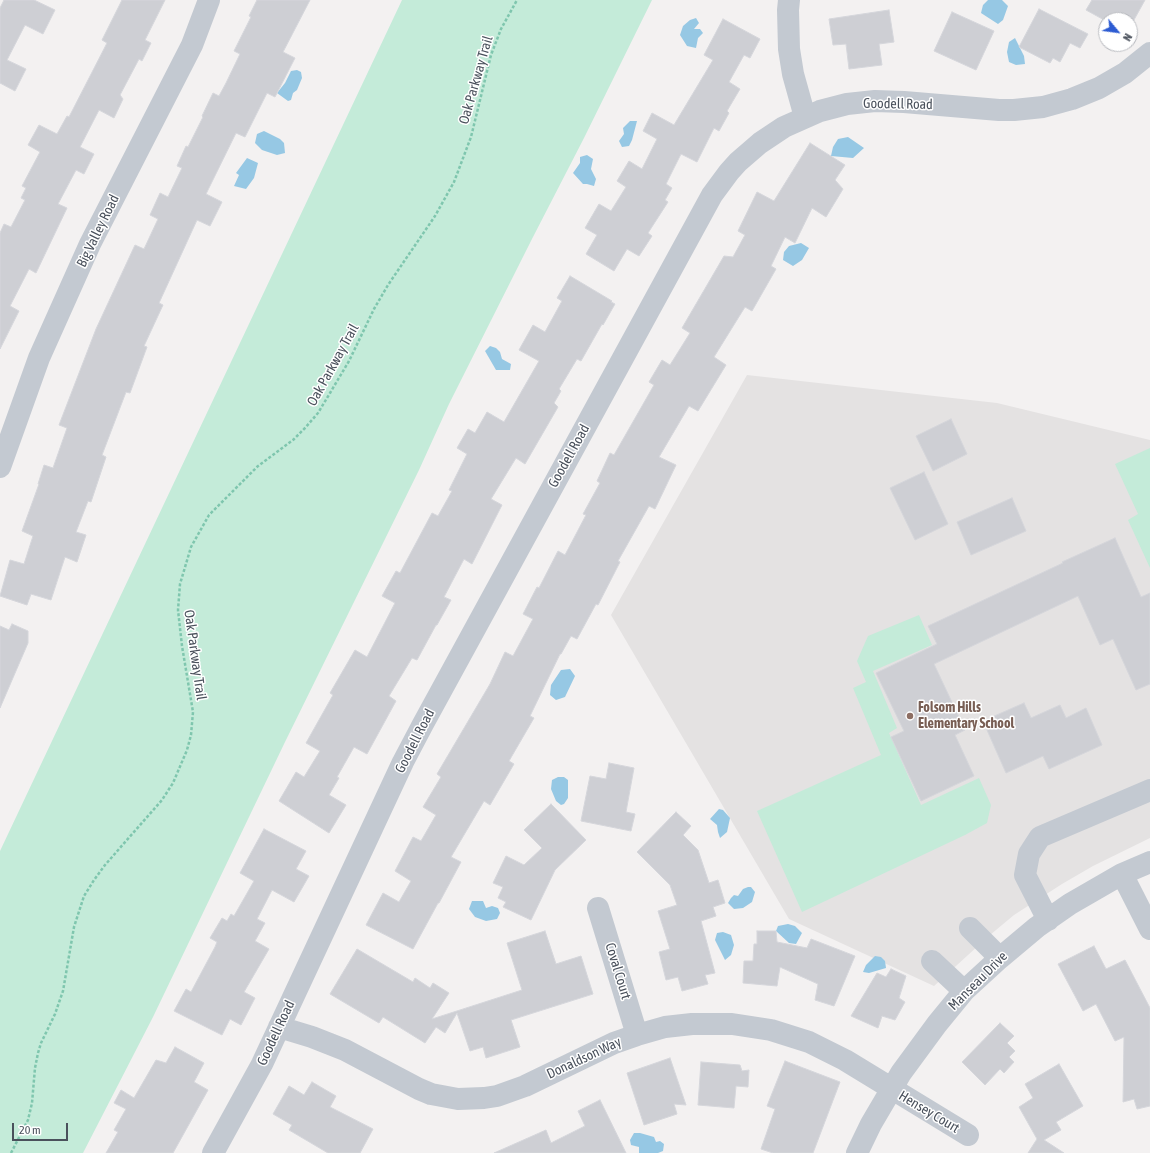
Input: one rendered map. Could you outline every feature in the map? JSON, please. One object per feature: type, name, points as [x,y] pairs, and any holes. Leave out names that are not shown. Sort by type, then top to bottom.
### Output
[{"type":"street","name":"Big Valley Road","points":[[0,467],[4,440],[86,252],[192,45],[209,0]]},
{"type":"street","points":[[789,0],[789,49],[805,117]]},
{"type":"street","name":"Goodell Road","points":[[213,1153],[262,1064],[396,776],[423,724],[712,195],[738,162],[760,143],[784,127],[820,111],[847,104],[875,101],[999,110],[1043,107],[1072,100],[1099,88],[1125,73],[1150,53]]},
{"type":"street","points":[[1048,920],[1025,876],[1029,854],[1040,838],[1150,790]]},
{"type":"street","name":"Manseau Drive","points":[[857,1153],[891,1088],[937,1024],[964,991],[1000,958],[1070,904],[1122,874],[1150,862]]},
{"type":"street","points":[[1122,874],[1150,929]]},
{"type":"street","name":"Coval Court","points":[[598,908],[637,1035]]},
{"type":"street","points":[[970,928],[1000,958]]},
{"type":"street","points":[[932,961],[964,991]]},
{"type":"street","name":"Donaldson Way","points":[[279,1027],[312,1037],[345,1050],[431,1094],[458,1099],[498,1096],[525,1086],[614,1043],[665,1027],[692,1024],[732,1024],[771,1030],[809,1042],[845,1060],[891,1088]]},
{"type":"street","name":"Hensey Court","points":[[891,1088],[968,1135]]},
{"type":"path","name":"Oak Parkway Trail","points":[[11,1153],[28,1120],[32,1103],[38,1053],[63,992],[74,927],[84,896],[105,865],[162,800],[173,783],[187,750],[191,735],[193,712],[182,646],[178,610],[180,584],[191,547],[209,515],[258,466],[293,440],[305,428],[318,413],[330,393],[349,361],[374,309],[388,285],[435,216],[454,182],[470,137],[491,55],[501,29],[517,0]]},
{"type":"shaded area","name":"Folsom Hills Elementary School","points":[[747,375],[997,403],[1150,440],[1150,838],[1093,866],[1014,915],[934,986],[789,919],[611,615]]},
{"type":"green space","points":[[402,0],[652,0],[449,404],[419,470],[285,742],[153,1017],[83,1153],[0,1153],[0,851]]},
{"type":"green space","points":[[1150,448],[1150,568],[1128,520],[1138,514],[1115,464]]},
{"type":"green space","points":[[919,615],[932,645],[873,671],[897,728],[889,733],[921,805],[979,778],[991,805],[987,823],[965,835],[802,912],[757,811],[881,755],[853,688],[866,682],[857,661],[868,636]]},
{"type":"water","points":[[988,0],[1002,0],[1008,6],[1003,20],[998,24],[981,13],[983,5]]},
{"type":"water","points":[[696,18],[699,23],[694,29],[700,29],[703,33],[698,38],[696,48],[687,46],[680,35],[683,26],[690,20]]},
{"type":"water","points":[[1015,38],[1024,56],[1025,64],[1016,65],[1009,62],[1007,52],[1009,42]]},
{"type":"water","points":[[297,70],[301,72],[302,78],[297,90],[293,93],[291,100],[288,101],[277,93],[285,83],[291,71]]},
{"type":"water","points":[[630,121],[637,121],[632,140],[629,146],[622,147],[619,141],[624,134],[623,128]]},
{"type":"water","points":[[264,131],[280,139],[284,143],[285,153],[277,155],[262,150],[255,143],[257,134]]},
{"type":"water","points":[[848,137],[864,148],[853,158],[831,156],[833,147],[838,139]]},
{"type":"water","points":[[587,155],[593,159],[591,169],[596,179],[594,186],[583,184],[573,173],[580,163],[580,157]]},
{"type":"water","points":[[247,158],[258,163],[254,178],[246,189],[234,186],[239,175],[236,173]]},
{"type":"water","points":[[801,243],[809,248],[802,260],[793,266],[783,260],[784,252],[789,246]]},
{"type":"water","points":[[490,346],[496,348],[500,352],[502,359],[511,364],[510,370],[496,370],[485,351]]},
{"type":"water","points":[[570,669],[575,676],[565,697],[556,700],[550,695],[551,685],[561,670]]},
{"type":"water","points":[[558,777],[564,777],[568,780],[568,798],[564,804],[561,805],[556,801],[551,789],[552,780]]},
{"type":"water","points":[[719,809],[723,810],[730,818],[727,832],[720,838],[717,825],[710,819]]},
{"type":"water","points":[[751,887],[755,892],[752,902],[743,908],[734,909],[728,903],[731,898],[734,895],[738,896],[743,889]]},
{"type":"water","points":[[472,901],[483,901],[486,908],[492,906],[498,908],[500,913],[497,919],[486,921],[475,917],[469,909]]},
{"type":"water","points":[[788,924],[795,926],[802,933],[796,944],[789,943],[776,931],[778,926]]},
{"type":"water","points":[[723,932],[731,935],[734,945],[731,955],[725,960],[715,940],[717,933]]},
{"type":"water","points":[[875,956],[881,957],[885,961],[886,968],[869,973],[863,972],[866,965]]},
{"type":"water","points":[[634,1133],[654,1137],[656,1142],[660,1141],[664,1144],[663,1151],[658,1153],[639,1153],[639,1147],[631,1145],[630,1140]]},
{"type":"building","points":[[4,0],[34,0],[55,10],[43,34],[25,25],[7,60],[26,69],[15,91],[0,83],[0,8]]},
{"type":"building","points":[[122,0],[165,0],[145,40],[151,43],[142,61],[139,59],[120,95],[123,99],[114,118],[99,110],[80,147],[94,154],[84,174],[76,170],[58,204],[67,208],[36,273],[29,269],[10,306],[19,311],[0,349],[0,233],[4,224],[11,227],[25,200],[21,198],[26,188],[22,186],[40,152],[28,145],[39,125],[57,134],[67,116],[69,117],[107,43],[102,40]]},
{"type":"building","points":[[257,0],[310,0],[283,52],[295,58],[275,97],[267,93],[245,137],[236,133],[206,194],[222,202],[210,226],[197,220],[159,303],[163,305],[144,346],[147,347],[130,393],[126,392],[102,455],[106,457],[91,502],[88,501],[76,532],[86,535],[77,562],[65,557],[51,600],[31,594],[27,605],[0,596],[10,560],[24,564],[33,536],[22,531],[39,484],[44,465],[53,468],[67,428],[59,425],[96,329],[135,245],[144,249],[158,219],[150,215],[160,193],[168,197],[182,168],[177,166],[186,146],[188,147],[213,93],[219,96],[226,83],[240,54],[234,51],[251,17],[249,16]]},
{"type":"building","points":[[1092,0],[1145,0],[1138,13],[1098,12],[1098,17],[1086,10]]},
{"type":"building","points":[[1039,9],[1088,34],[1080,48],[1070,43],[1060,62],[1053,58],[1050,63],[1019,47]]},
{"type":"building","points":[[889,10],[894,42],[879,44],[882,65],[849,69],[846,44],[833,45],[829,19]]},
{"type":"building","points":[[952,12],[994,31],[976,70],[934,51]]},
{"type":"building","points":[[723,19],[760,39],[750,58],[744,55],[729,82],[740,89],[727,111],[729,113],[719,131],[714,128],[697,162],[681,154],[666,184],[672,188],[665,200],[668,202],[648,233],[652,236],[639,256],[627,249],[614,271],[586,254],[597,235],[585,228],[599,204],[611,211],[626,187],[617,181],[629,161],[642,169],[657,139],[643,131],[652,113],[674,125],[713,60],[704,55]]},
{"type":"building","points":[[810,143],[845,165],[835,180],[843,189],[826,217],[812,208],[795,243],[785,237],[771,266],[776,269],[752,311],[745,307],[714,357],[726,365],[698,411],[689,406],[659,457],[676,465],[655,509],[649,506],[618,561],[620,562],[598,605],[596,604],[577,639],[571,636],[560,654],[530,716],[534,718],[509,761],[514,764],[490,805],[484,801],[451,857],[461,862],[413,949],[366,925],[383,893],[399,902],[411,881],[395,871],[413,837],[421,841],[436,815],[423,807],[441,777],[437,774],[490,684],[505,652],[513,656],[533,619],[523,614],[537,587],[539,588],[558,551],[565,555],[586,515],[583,514],[600,483],[597,481],[610,453],[614,455],[654,385],[649,382],[662,360],[670,365],[690,333],[682,328],[724,256],[733,257],[745,235],[738,231],[757,192],[774,201]]},
{"type":"building","points":[[570,276],[615,304],[581,361],[577,359],[559,389],[561,391],[554,403],[558,407],[525,464],[516,458],[491,499],[502,505],[472,564],[464,559],[444,597],[451,600],[417,660],[412,658],[389,696],[396,701],[367,754],[354,747],[337,777],[339,778],[329,795],[346,805],[329,833],[279,801],[296,772],[304,777],[320,751],[306,743],[333,695],[330,693],[355,650],[367,657],[395,603],[382,596],[396,571],[400,573],[432,513],[438,516],[452,491],[449,490],[467,454],[457,448],[468,429],[475,433],[487,412],[504,422],[539,361],[519,350],[533,325],[545,332],[562,301],[557,298]]},
{"type":"building","points":[[951,419],[967,454],[933,471],[916,436]]},
{"type":"building","points":[[924,472],[948,524],[915,540],[890,488]]},
{"type":"building","points":[[1012,498],[1026,531],[971,555],[957,522]]},
{"type":"building","points":[[1115,538],[1141,597],[1150,593],[1150,684],[1136,690],[1113,639],[1100,645],[1078,596],[934,664],[965,730],[955,735],[974,776],[921,801],[891,737],[904,731],[876,673],[937,644],[928,626]]},
{"type":"building","points":[[12,624],[28,631],[28,643],[0,708],[0,626],[9,630]]},
{"type":"building","points":[[1024,703],[1031,718],[1060,705],[1066,718],[1086,708],[1102,745],[1049,769],[1043,756],[1006,773],[983,721]]},
{"type":"building","points":[[609,763],[634,768],[626,812],[635,814],[631,831],[581,821],[590,776],[606,779]]},
{"type":"building","points":[[551,804],[586,840],[555,870],[531,920],[503,907],[506,902],[498,898],[503,887],[493,883],[506,856],[524,865],[542,848],[524,830]]},
{"type":"building","points":[[676,812],[691,826],[683,835],[698,850],[709,883],[718,880],[725,903],[713,907],[716,916],[701,921],[715,973],[705,975],[708,984],[682,991],[678,977],[666,980],[659,952],[670,949],[658,911],[677,905],[670,885],[637,852]]},
{"type":"building","points":[[264,829],[306,851],[296,869],[309,876],[294,902],[272,890],[257,919],[265,923],[255,941],[269,949],[244,992],[255,998],[241,1025],[230,1019],[222,1035],[174,1011],[186,989],[191,992],[215,947],[217,942],[210,938],[222,918],[227,921],[231,914],[234,916],[254,881],[240,873]]},
{"type":"building","points":[[545,931],[556,964],[581,956],[593,994],[511,1020],[520,1047],[486,1058],[483,1047],[470,1051],[457,1013],[445,1033],[436,1027],[425,1043],[383,1017],[379,1023],[330,994],[357,949],[413,982],[415,978],[430,988],[433,983],[449,993],[432,1019],[522,990],[507,943]]},
{"type":"building","points":[[757,931],[776,931],[777,942],[807,948],[811,939],[855,956],[834,1006],[815,1000],[818,984],[780,967],[777,986],[743,983],[744,961],[753,961],[754,944],[757,944]]},
{"type":"building","points":[[1094,946],[1106,969],[1125,960],[1150,1008],[1150,1106],[1137,1109],[1134,1099],[1123,1102],[1124,1037],[1115,1041],[1096,1004],[1083,1011],[1058,964]]},
{"type":"building","points":[[891,969],[906,976],[899,998],[905,1002],[895,1020],[882,1016],[878,1028],[851,1016],[877,973],[886,977]]},
{"type":"building","points":[[1000,1023],[1014,1036],[1007,1043],[1015,1051],[1009,1057],[1014,1062],[1004,1073],[1000,1069],[985,1085],[962,1062]]},
{"type":"building","points":[[175,1047],[204,1063],[194,1082],[208,1090],[173,1153],[106,1153],[118,1132],[114,1130],[126,1109],[114,1103],[121,1090],[134,1098],[156,1060],[166,1063]]},
{"type":"building","points":[[670,1058],[686,1105],[674,1104],[677,1114],[644,1125],[627,1073]]},
{"type":"building","points":[[785,1061],[840,1082],[813,1153],[773,1153],[761,1149],[775,1109],[767,1106]]},
{"type":"building","points":[[701,1062],[740,1065],[742,1071],[749,1070],[748,1087],[736,1086],[734,1108],[698,1105]]},
{"type":"building","points":[[1059,1064],[1083,1106],[1056,1122],[1061,1130],[1044,1140],[1064,1153],[1028,1153],[1037,1139],[1019,1107],[1033,1098],[1025,1084]]},
{"type":"building","points":[[312,1082],[336,1096],[330,1107],[373,1129],[360,1153],[328,1153],[289,1130],[292,1125],[273,1114],[289,1086],[304,1095]]},
{"type":"building","points":[[600,1100],[626,1153],[494,1153],[546,1130],[551,1143],[585,1126],[578,1111]]},
{"type":"place","name":"Folsom Hills Elementary School","points":[[910,716]]}]
